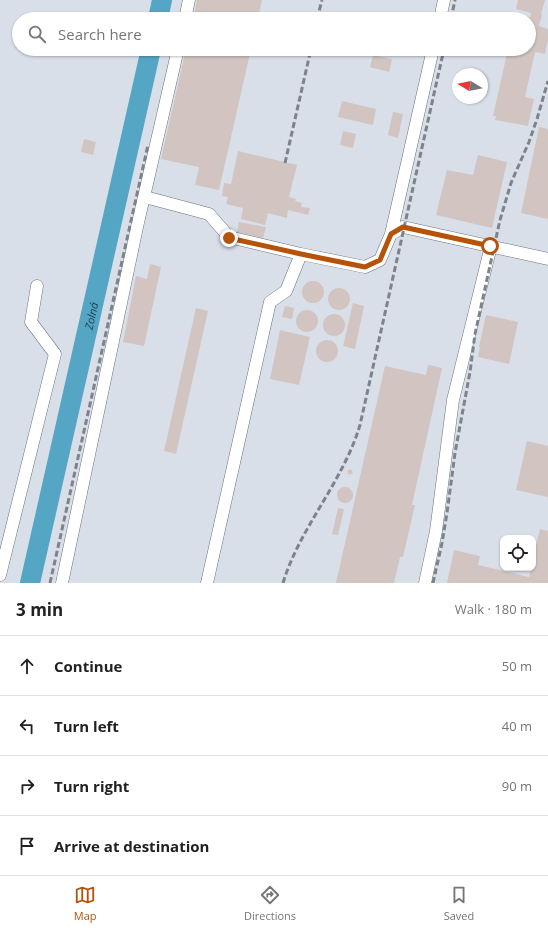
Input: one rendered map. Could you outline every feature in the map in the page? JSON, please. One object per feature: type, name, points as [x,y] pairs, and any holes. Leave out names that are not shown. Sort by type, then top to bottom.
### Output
[{"type":"lane","points":[[186,12],[189,0]]},
{"type":"lane","points":[[441,12],[444,0]]},
{"type":"lane","points":[[62,583],[176,56]]},
{"type":"lane","points":[[145,197],[209,214],[229,238],[365,267],[380,260],[391,234],[431,56]]},
{"type":"lane","points":[[391,234],[403,227],[548,259]]},
{"type":"lane","points":[[425,583],[436,531],[454,400],[490,246]]},
{"type":"lane","points":[[208,583],[270,302],[286,291],[301,254]]},
{"type":"lane","points":[[0,575],[55,354],[31,322],[37,286]]},
{"type":"building","points":[[197,0],[262,0],[259,12],[194,12]]},
{"type":"building","points":[[518,0],[545,0],[539,26],[548,29],[545,54],[536,52],[536,12],[527,12],[516,9]]},
{"type":"building","points":[[184,56],[249,56],[219,190],[195,185],[199,167],[161,159]]},
{"type":"building","points":[[373,56],[392,59],[389,72],[370,67]]},
{"type":"building","points":[[506,56],[534,56],[525,97],[534,99],[528,126],[495,120],[496,116],[493,116]]},
{"type":"building","points":[[342,101],[376,109],[373,125],[338,117]]},
{"type":"building","points":[[393,112],[403,114],[398,138],[388,135]]},
{"type":"building","points":[[539,127],[548,129],[548,219],[521,213]]},
{"type":"building","points":[[343,131],[356,134],[353,148],[340,145]]},
{"type":"building","points":[[84,139],[96,142],[93,155],[81,152]]},
{"type":"building","points":[[238,151],[297,165],[289,197],[302,203],[301,207],[310,208],[308,215],[288,210],[287,218],[268,213],[265,225],[241,219],[243,208],[226,204],[228,197],[222,196],[224,183],[231,184]]},
{"type":"building","points":[[478,155],[507,162],[492,228],[436,215],[447,170],[473,175]]},
{"type":"building","points":[[239,222],[266,227],[263,238],[237,232]]},
{"type":"building","points":[[150,264],[161,267],[144,346],[123,342],[136,276],[147,279]]},
{"type":"building","points":[[313,281],[321,284],[324,292],[321,300],[313,303],[305,300],[302,292],[305,284]]},
{"type":"building","points":[[339,288],[343,289],[349,295],[349,303],[343,309],[339,310],[335,309],[329,303],[328,299],[329,295],[335,289]]},
{"type":"building","points":[[353,303],[364,306],[355,349],[343,346]]},
{"type":"building","points":[[285,306],[294,308],[292,319],[282,317]]},
{"type":"building","points":[[196,308],[208,311],[176,454],[164,451]]},
{"type":"building","points":[[307,310],[315,313],[318,321],[315,329],[307,332],[299,329],[296,321],[299,313]]},
{"type":"building","points":[[334,314],[338,315],[344,321],[344,329],[338,335],[334,336],[330,335],[324,329],[323,325],[324,321],[330,315]]},
{"type":"building","points":[[486,315],[518,322],[509,364],[478,357]]},
{"type":"building","points":[[280,330],[310,337],[299,385],[270,379]]},
{"type":"building","points":[[323,340],[331,340],[338,347],[338,355],[331,362],[323,362],[316,355],[316,347]]},
{"type":"building","points":[[428,365],[442,368],[412,505],[415,505],[403,557],[400,557],[394,583],[336,583],[385,366],[426,375]]},
{"type":"building","points":[[527,441],[548,446],[548,497],[516,490]]},
{"type":"building","points":[[350,469],[353,472],[350,475],[347,472]]},
{"type":"building","points":[[342,487],[348,487],[353,492],[351,501],[348,503],[342,503],[337,498],[337,492]]},
{"type":"building","points":[[338,508],[344,509],[338,535],[332,534]]},
{"type":"building","points":[[540,529],[548,531],[548,583],[447,583],[454,550],[480,556],[478,565],[529,577],[530,571],[536,571],[536,546]]},
{"type":"waterway","name":"Zolná","points":[[159,12],[162,0]]},
{"type":"waterway","name":"Zolná","points":[[30,583],[149,56]]},
{"type":"railway","points":[[319,12],[322,0]]},
{"type":"railway","points":[[452,12],[455,0]]},
{"type":"railway","points":[[285,163],[309,56]]},
{"type":"railway","points":[[283,583],[290,562],[310,523],[343,466],[353,446],[360,425],[442,56]]},
{"type":"railway","points":[[433,583],[442,543],[475,334],[500,220],[511,183],[529,142],[537,119],[548,81]]},
{"type":"railway","points":[[50,583],[148,145]]},
{"type":"route","points":[[229,238],[365,267],[380,260],[391,234],[403,227],[490,246]]}]
